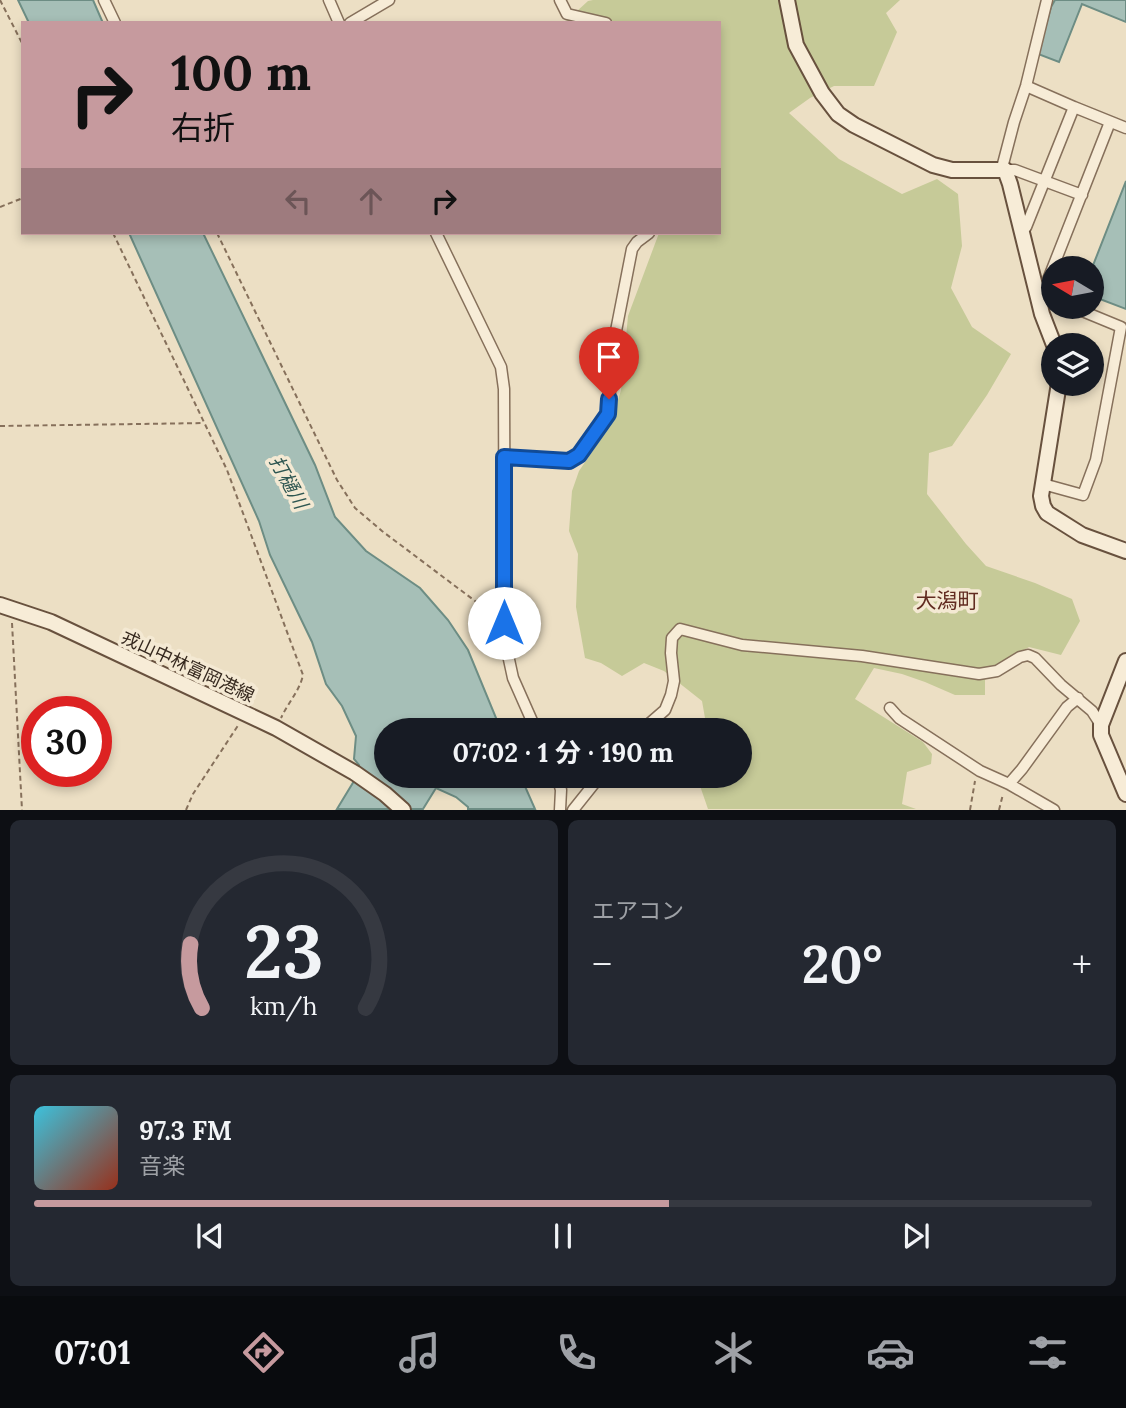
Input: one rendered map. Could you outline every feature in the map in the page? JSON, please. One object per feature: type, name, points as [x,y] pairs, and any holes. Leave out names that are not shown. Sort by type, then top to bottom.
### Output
[{"type":"main road","points":[[787,0],[796,46],[822,93],[838,114],[854,125],[933,165],[952,170],[1005,170],[1040,296],[1042,314],[1050,333]]},
{"type":"main road","points":[[1057,396],[1041,496],[1043,506],[1047,513],[1082,535],[1126,551]]},
{"type":"main road","name":"戎山中林富岡港線","points":[[6,606],[51,622],[276,728],[355,773],[403,810]]},
{"type":"main road","points":[[1126,661],[1101,725],[1101,735],[1126,794]]},
{"type":"street","points":[[104,0],[114,21]]},
{"type":"street","points":[[329,0],[338,21]]},
{"type":"street","points":[[353,21],[389,0]]},
{"type":"street","points":[[560,0],[567,14],[597,21]]},
{"type":"street","points":[[1047,0],[1003,164],[1005,170],[1015,170],[1082,195]]},
{"type":"street","points":[[1026,86],[1126,128]]},
{"type":"street","points":[[1021,231],[1026,227],[1074,107]]},
{"type":"street","points":[[1040,296],[1110,122]]},
{"type":"street","points":[[437,235],[500,367],[504,389],[505,641],[513,678],[531,718]]},
{"type":"street","points":[[504,457],[569,461],[579,455],[608,414],[615,336],[632,249],[646,235]]},
{"type":"street","points":[[1043,484],[1083,495],[1096,460],[1121,327],[1102,319]]},
{"type":"street","points":[[656,718],[665,710],[671,695],[674,681],[672,638],[680,629],[742,645],[862,656],[979,674],[997,671],[1028,655],[1035,658],[1078,698],[1101,725]]},
{"type":"street","points":[[1009,784],[1066,707],[1078,698]]},
{"type":"street","points":[[890,708],[900,718],[980,771],[1054,810]]},
{"type":"street","points":[[560,788],[560,810]]},
{"type":"street","points":[[573,810],[591,788]]},
{"type":"path","points":[[0,0],[21,41]]},
{"type":"path","points":[[0,207],[21,199]]},
{"type":"path","points":[[114,235],[227,470],[303,675],[276,728]]},
{"type":"path","points":[[218,235],[337,480],[355,508],[504,623]]},
{"type":"path","points":[[0,426],[205,423]]},
{"type":"path","points":[[6,606],[22,810]]},
{"type":"path","points":[[186,810],[193,794],[246,714]]},
{"type":"path","points":[[970,810],[980,771]]},
{"type":"path","points":[[999,810],[1002,794],[1009,784]]},
{"type":"green space","points":[[593,0],[900,0],[886,13],[897,32],[874,86],[834,86],[789,113],[839,159],[902,194],[937,179],[958,194],[962,246],[951,288],[972,327],[1011,354],[952,446],[929,453],[927,494],[986,566],[1072,599],[1080,621],[1061,655],[1029,647],[993,667],[985,680],[985,695],[955,695],[902,674],[874,668],[855,699],[923,742],[932,754],[931,764],[907,772],[902,804],[916,809],[708,809],[701,788],[752,788],[752,718],[705,718],[702,701],[664,671],[644,663],[622,676],[601,663],[585,658],[576,607],[578,554],[569,531],[572,491],[579,471],[611,424],[621,390],[628,316],[658,235],[721,235],[721,21],[566,21],[588,1]]},
{"type":"water","points":[[18,0],[93,0],[102,21],[28,21]]},
{"type":"water","points":[[1055,0],[1126,0],[1126,22],[1082,4],[1059,62],[1038,54]]},
{"type":"water","points":[[1126,181],[1126,309],[1104,301],[1104,256],[1097,256]]},
{"type":"water","name":"打樋川","points":[[130,235],[204,235],[315,465],[335,517],[366,551],[420,588],[448,620],[468,650],[496,718],[374,718],[374,788],[436,788],[423,809],[337,809],[354,781],[359,765],[354,759],[356,736],[342,706],[326,684],[312,642],[270,555],[259,521]]},
{"type":"water","points":[[436,788],[526,788],[535,809],[468,809],[456,797]]},
{"type":"district","name":"大潟町","points":[[947,600]]},
{"type":"route","points":[[504,623],[504,457],[569,461],[579,455],[608,414],[609,399]]}]
